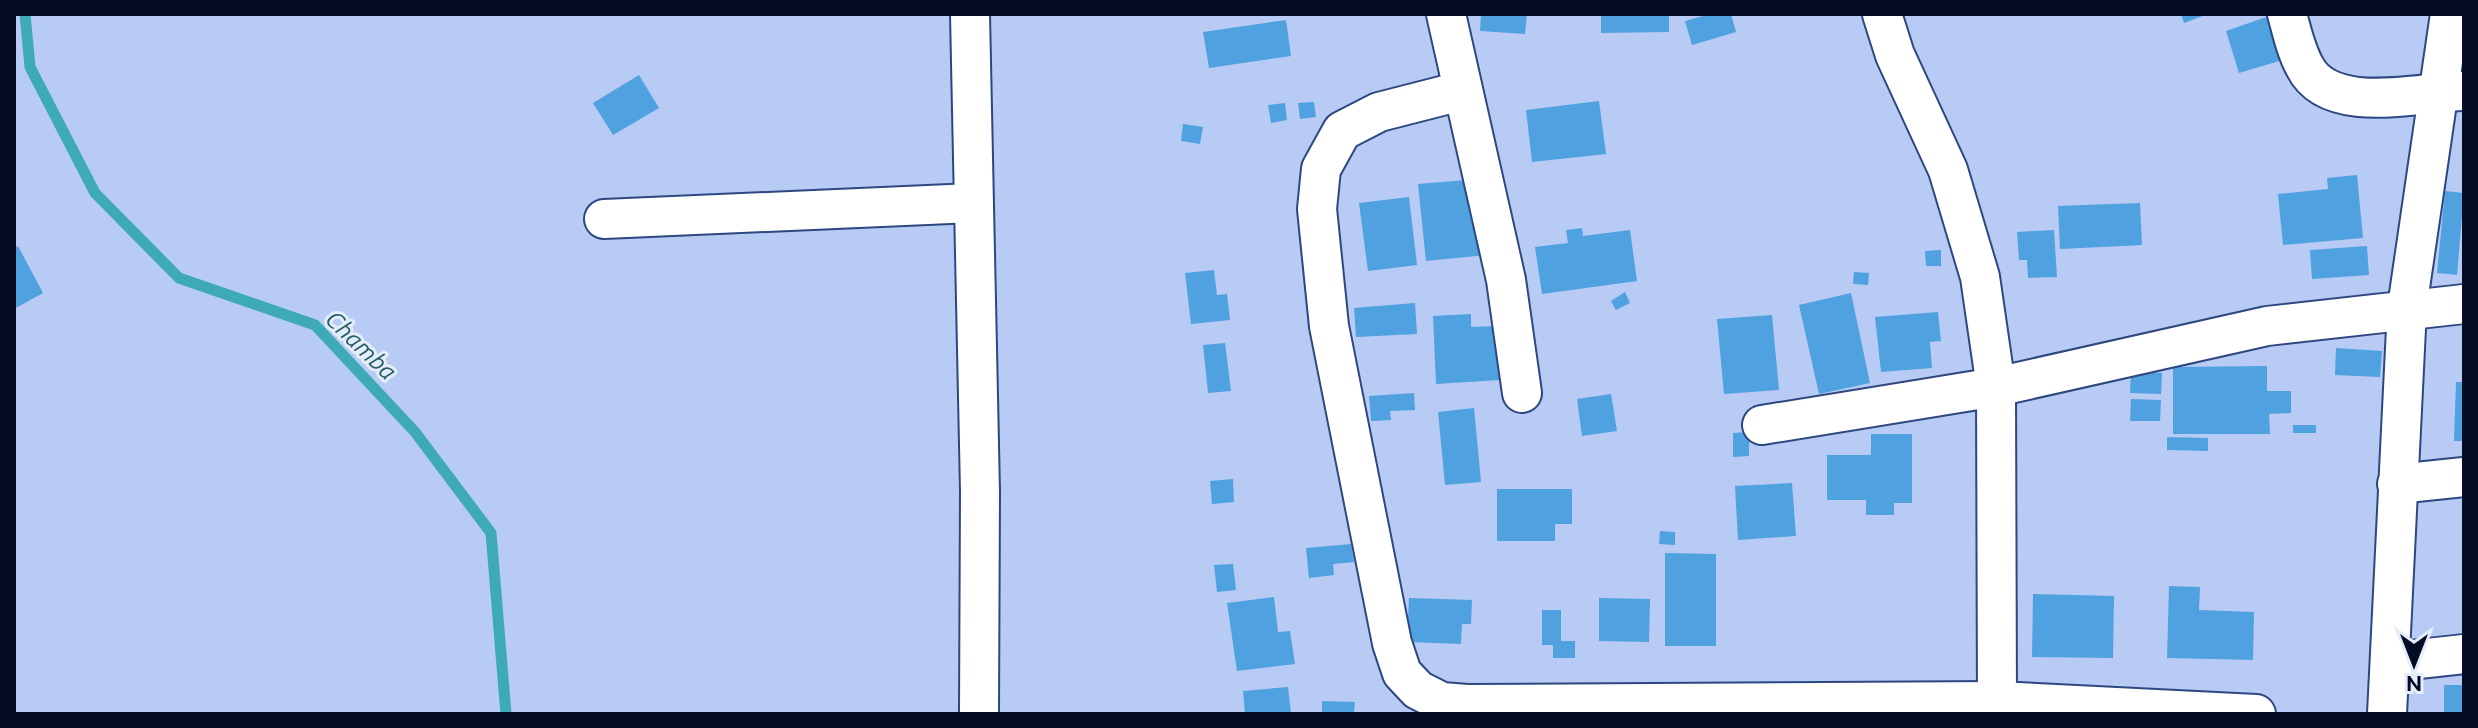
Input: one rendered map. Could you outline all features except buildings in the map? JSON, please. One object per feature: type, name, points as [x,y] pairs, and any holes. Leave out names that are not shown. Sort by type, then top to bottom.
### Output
[{"type":"street","points":[[970,14],[980,492],[979,714]]},
{"type":"street","points":[[1446,14],[1506,280],[1522,393]]},
{"type":"street","points":[[1882,14],[1895,55],[1948,170],[1980,277],[1996,387],[1997,701]]},
{"type":"street","points":[[2287,14],[2306,70],[2334,92],[2360,98],[2451,91]]},
{"type":"street","points":[[2387,714],[2407,308],[2451,91],[2450,14]]},
{"type":"street","points":[[1461,91],[1379,112],[1342,131],[1321,169],[1317,209],[1329,326],[1365,521],[1392,643],[1402,673],[1418,690],[1442,702],[1467,704],[1997,701],[2256,714]]},
{"type":"street","points":[[604,219],[973,203]]},
{"type":"street","points":[[1762,425],[1996,387],[2267,326],[2464,304]]},
{"type":"street","points":[[2397,484],[2464,477]]},
{"type":"street","points":[[2391,662],[2464,654]]},
{"type":"waterway","name":"Chamba","points":[[25,14],[30,67],[95,193],[179,278],[315,325],[415,432],[491,533],[506,714]]}]
